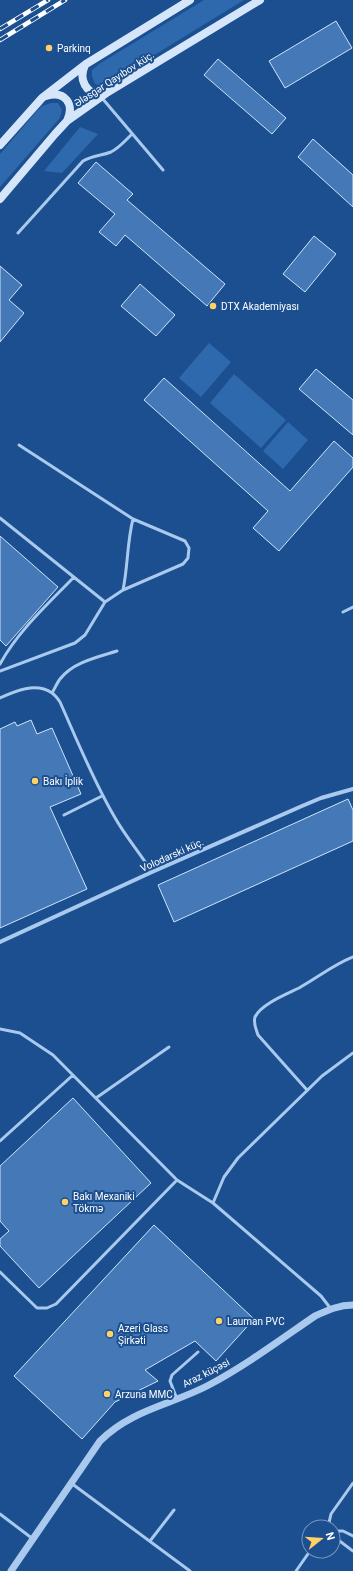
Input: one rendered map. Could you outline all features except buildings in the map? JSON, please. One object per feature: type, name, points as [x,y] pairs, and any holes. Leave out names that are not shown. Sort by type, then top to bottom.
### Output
[{"type":"main road","points":[[0,145],[42,98],[86,64],[190,0]]},
{"type":"main road","name":"Ələsgər Qayıbov küç.","points":[[0,199],[67,121],[101,97],[260,0]]},
{"type":"main road","points":[[86,64],[83,72],[85,86],[92,94],[101,97]]},
{"type":"main road","points":[[42,98],[56,94],[64,98],[70,106],[70,116],[67,121]]},
{"type":"street","name":"Volodarski küç.","points":[[0,942],[152,872],[315,800],[353,789]]},
{"type":"street","name":"Araz küçəsi","points":[[11,1571],[100,1441],[113,1429],[135,1415],[177,1399],[229,1374],[315,1316],[344,1305],[353,1306]]},
{"type":"lane","points":[[101,97],[163,170]]},
{"type":"lane","points":[[18,233],[83,161],[90,156],[116,149],[132,135]]},
{"type":"lane","points":[[0,672],[76,643],[86,635],[105,602],[123,590],[184,564],[188,558],[190,548],[185,541],[133,519],[19,445]]},
{"type":"lane","points":[[0,518],[105,602]]},
{"type":"lane","points":[[123,590],[127,570],[127,547],[133,519]]},
{"type":"lane","points":[[0,664],[19,635],[74,577]]},
{"type":"lane","points":[[343,612],[353,607]]},
{"type":"lane","points":[[52,693],[60,678],[68,670],[83,662],[117,651]]},
{"type":"lane","points":[[0,698],[29,688],[40,688],[52,693],[60,702],[102,796],[130,842],[152,872]]},
{"type":"lane","points":[[64,815],[102,796]]},
{"type":"lane","points":[[307,1090],[258,1034],[254,1024],[254,1019],[257,1014],[277,997],[299,988],[340,962],[353,957]]},
{"type":"lane","points":[[0,1029],[20,1033],[53,1055],[177,1180],[213,1203],[320,1296],[331,1309]]},
{"type":"lane","points":[[96,1098],[170,1047]]},
{"type":"lane","points":[[213,1203],[224,1176],[238,1158],[322,1076],[353,1053]]},
{"type":"lane","points":[[0,1141],[73,1075]]},
{"type":"lane","points":[[0,1272],[36,1308],[47,1308],[56,1304],[177,1180]]},
{"type":"lane","points":[[177,1399],[170,1381],[172,1375],[198,1352]]},
{"type":"lane","points":[[71,1483],[190,1571]]},
{"type":"lane","points":[[329,1519],[331,1514],[353,1483]]},
{"type":"lane","points":[[150,1541],[174,1510]]},
{"type":"lane","points":[[0,1514],[33,1539]]},
{"type":"lane","points":[[341,1531],[353,1536]]},
{"type":"lane","points":[[341,1542],[353,1551]]},
{"type":"lane","points":[[296,1571],[304,1559]]},
{"type":"shaded area","points":[[204,0],[244,0],[112,81],[102,86],[95,84],[92,76],[92,70],[99,64]]},
{"type":"shaded area","points":[[51,103],[58,103],[62,110],[60,118],[0,187],[0,154],[42,106]]},
{"type":"shaded area","points":[[80,127],[98,134],[62,173],[44,171]]},
{"type":"shaded area","points":[[209,343],[231,362],[201,397],[179,378]]},
{"type":"shaded area","points":[[234,374],[286,420],[261,448],[210,403]]},
{"type":"shaded area","points":[[288,422],[308,440],[283,469],[263,451]]},
{"type":"railway","points":[[0,29],[48,0]]},
{"type":"railway","points":[[0,40],[65,0]]},
{"type":"place","name":"Parkinq","points":[[49,48]]},
{"type":"place","name":"DTX Akademiyası","points":[[213,306]]},
{"type":"place","name":"Bakı İplik","points":[[35,781]]},
{"type":"place","name":"Bakı Mexaniki Tökmə","points":[[65,1202]]},
{"type":"place","name":"Lauman PVC","points":[[219,1321]]},
{"type":"place","name":"Azeri Glass Şirkəti","points":[[110,1334]]},
{"type":"place","name":"Arzuna MMC","points":[[107,1394]]}]
